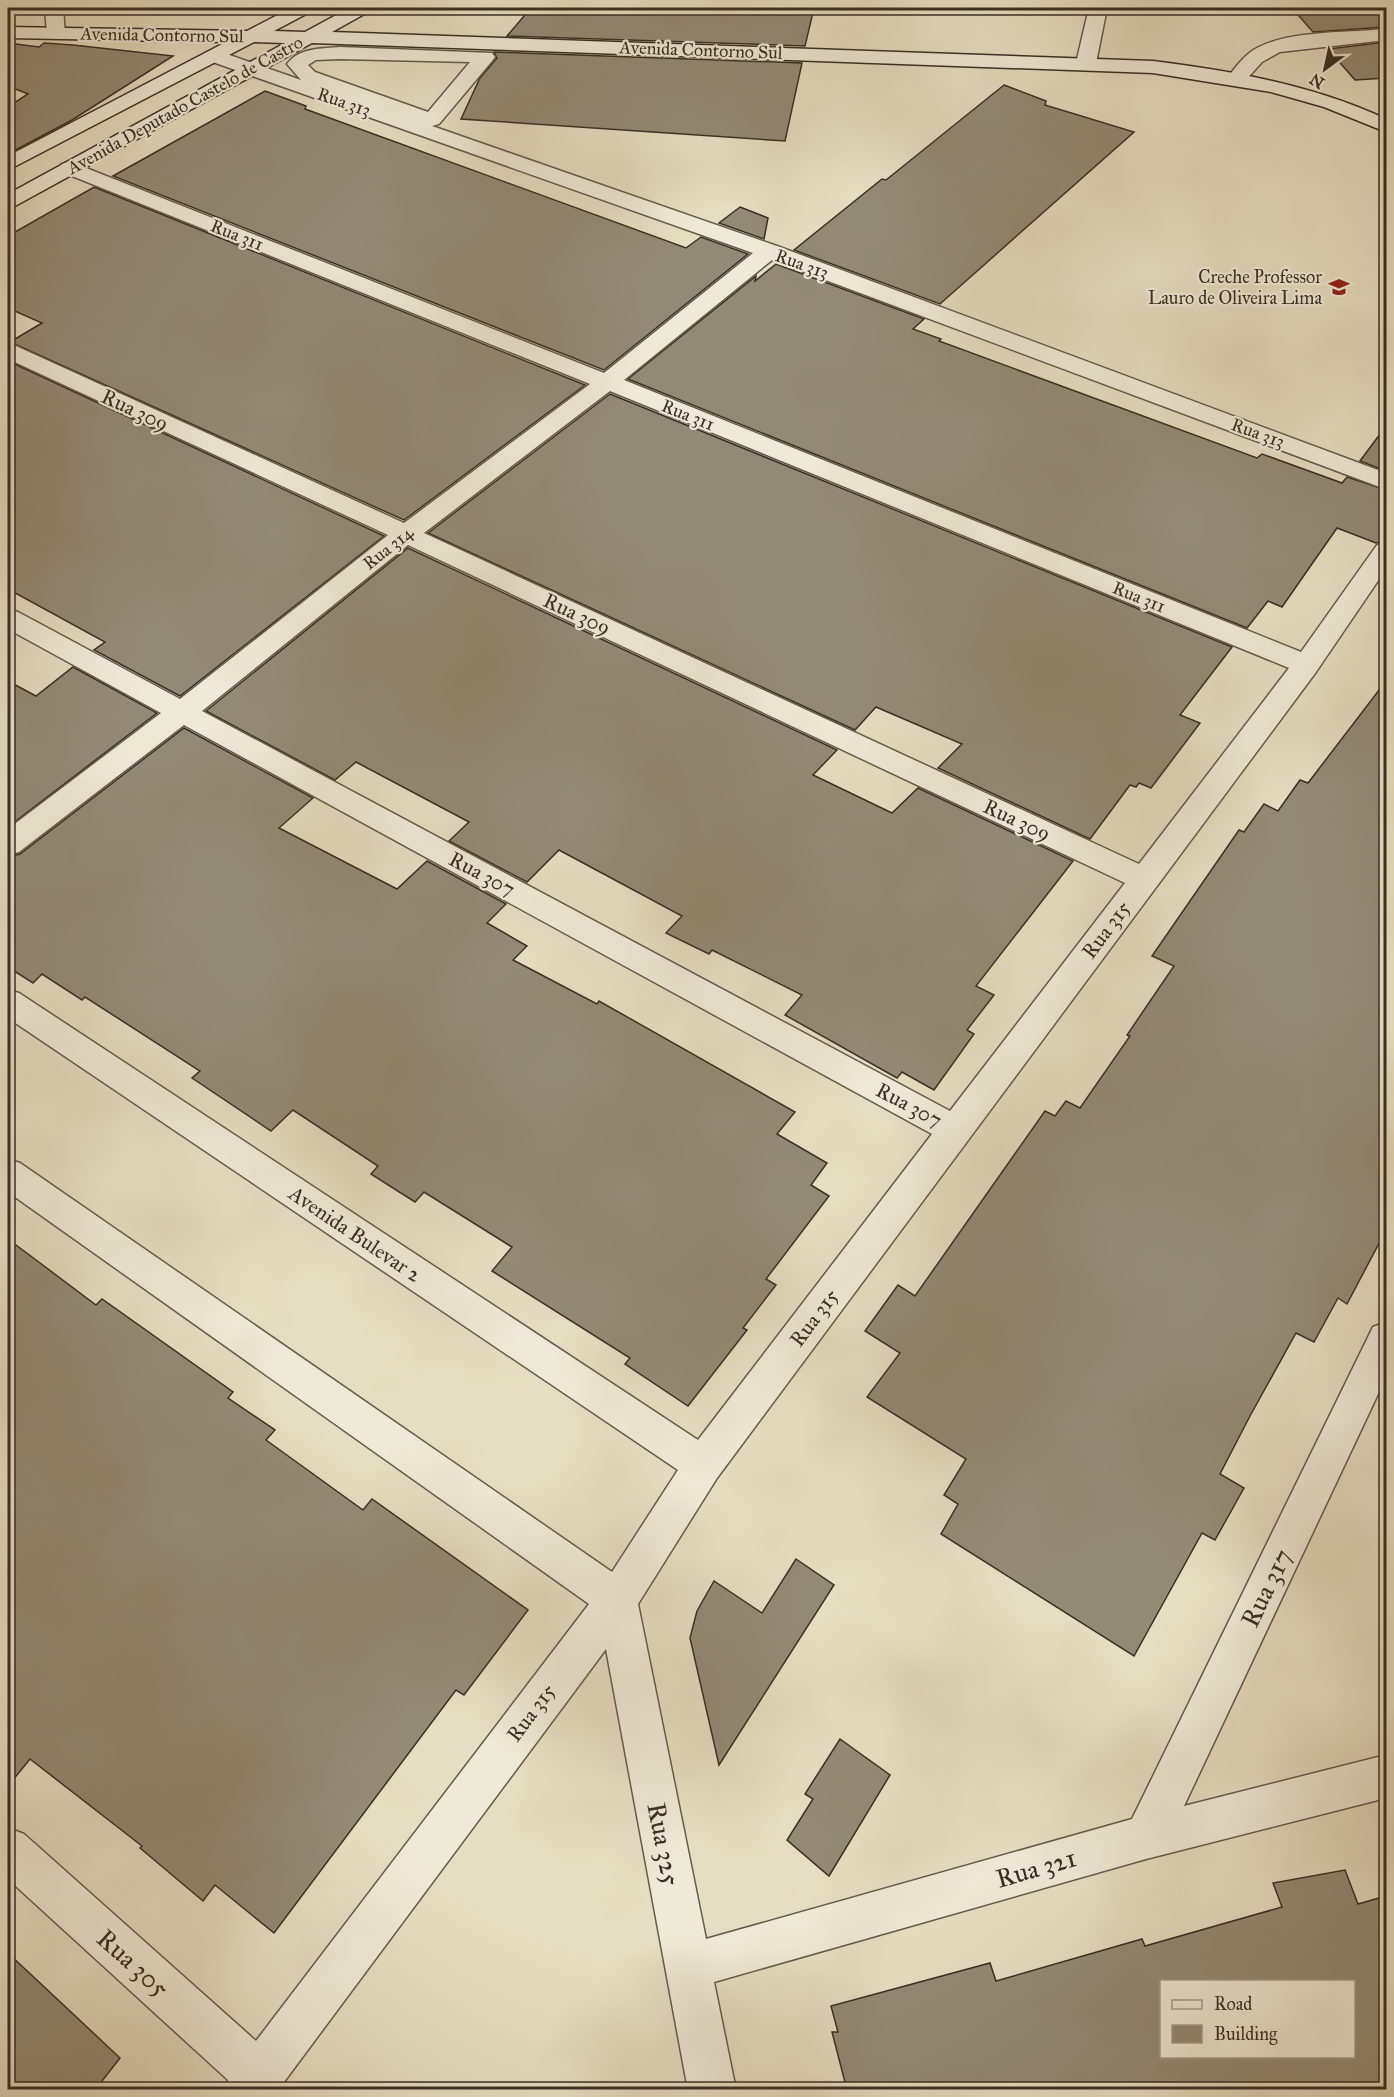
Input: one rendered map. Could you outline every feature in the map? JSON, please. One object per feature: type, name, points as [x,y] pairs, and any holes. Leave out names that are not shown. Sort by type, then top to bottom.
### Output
[{"type":"street","points":[[54,8],[56,34]]},
{"type":"street","name":"Avenida Deputado Castelo de Castro","points":[[8,165],[304,8]]},
{"type":"street","name":"Avenida Deputado Castelo de Castro","points":[[8,202],[362,8]]},
{"type":"street","points":[[1086,63],[1098,8]]},
{"type":"street","name":"Avenida Contorno Sul","points":[[8,32],[309,38],[1153,67],[1237,78],[1322,101],[1386,126]]},
{"type":"street","points":[[1237,78],[1259,55],[1272,49],[1306,43],[1386,35]]},
{"type":"street","points":[[340,53],[485,57],[480,64],[432,120],[308,76],[297,64],[311,55],[340,53]]},
{"type":"street","name":"Rua 313","points":[[214,56],[769,251],[1386,481]]},
{"type":"street","name":"Rua 311","points":[[69,168],[607,382],[1306,665]]},
{"type":"street","name":"Rua 314","points":[[8,844],[182,712],[406,534],[607,382],[769,251]]},
{"type":"street","name":"Rua 309","points":[[8,351],[406,534],[1144,879]]},
{"type":"street","name":"Rua 315","points":[[253,2082],[617,1600],[703,1465],[1306,665],[1386,551]]},
{"type":"street","name":"Rua 307","points":[[8,618],[955,1130]]},
{"type":"street","name":"Avenida Bulevar 2","points":[[8,1002],[703,1465]]},
{"type":"street","points":[[8,1173],[617,1600]]},
{"type":"street","name":"Rua 317","points":[[1146,1837],[1386,1339]]},
{"type":"street","name":"Rua 325","points":[[617,1600],[712,2090]]},
{"type":"street","name":"Rua 321","points":[[688,1967],[1146,1837],[1386,1777]]},
{"type":"street","name":"Rua 305","points":[[8,1850],[253,2082]]},
{"type":"building","points":[[574,8],[814,8],[805,46],[507,36],[530,9],[569,14]]},
{"type":"building","points":[[1292,8],[1386,8],[1386,27],[1313,32]]},
{"type":"building","points":[[1386,42],[1386,78],[1355,80],[1328,49]]},
{"type":"building","points":[[8,43],[39,47],[44,43],[73,45],[173,56],[72,120],[8,154],[8,107],[28,94],[8,86]]},
{"type":"building","points":[[494,52],[802,63],[785,141],[461,119],[480,78],[497,58]]},
{"type":"building","points":[[1004,85],[1046,101],[1045,105],[1134,132],[940,304],[794,250],[882,179],[886,180]]},
{"type":"building","points":[[265,91],[306,106],[305,109],[686,248],[701,237],[748,254],[604,370],[113,176]]},
{"type":"building","points":[[94,187],[585,385],[404,520],[10,342],[42,323],[8,308],[8,236]]},
{"type":"building","points":[[740,207],[768,218],[764,239],[719,223]]},
{"type":"building","points":[[776,264],[924,319],[913,329],[941,339],[939,341],[1257,458],[1262,454],[1342,483],[1347,477],[1386,490],[1386,541],[1376,543],[1337,528],[1282,607],[1268,601],[1247,628],[628,379],[756,276],[755,281]]},
{"type":"building","points":[[8,361],[384,536],[180,696],[94,650],[105,642],[8,589]]},
{"type":"building","points":[[610,394],[1232,647],[1180,715],[1200,723],[1151,788],[1139,783],[1136,787],[1130,785],[1090,839],[938,768],[962,744],[876,707],[855,730],[428,533]]},
{"type":"building","points":[[1386,426],[1386,471],[1360,461]]},
{"type":"building","points":[[408,548],[837,750],[813,775],[892,813],[918,788],[1073,861],[976,986],[994,995],[967,1030],[974,1034],[934,1090],[902,1072],[897,1078],[785,1015],[802,995],[712,950],[709,954],[666,933],[682,916],[559,850],[527,882],[449,841],[469,822],[356,762],[335,780],[206,711]]},
{"type":"building","points":[[73,667],[157,713],[8,827],[8,681],[36,696]]},
{"type":"building","points":[[1386,681],[1386,1230],[1347,1304],[1338,1298],[1314,1342],[1296,1333],[1220,1474],[1244,1488],[1215,1540],[1202,1533],[1134,1656],[941,1534],[958,1504],[944,1495],[966,1459],[867,1397],[900,1353],[865,1331],[898,1285],[915,1296],[1045,1111],[1055,1116],[1066,1101],[1080,1108],[1130,1036],[1127,1035],[1174,966],[1152,956],[1239,830],[1244,832],[1264,804],[1278,811],[1300,780],[1308,783]]},
{"type":"building","points":[[184,728],[313,798],[279,828],[397,889],[427,861],[506,904],[487,923],[527,946],[513,960],[597,1004],[599,1001],[795,1112],[777,1134],[827,1163],[811,1185],[829,1196],[766,1279],[776,1285],[743,1328],[747,1330],[688,1406],[625,1364],[630,1358],[492,1271],[512,1247],[424,1192],[415,1202],[371,1174],[378,1166],[293,1110],[271,1131],[192,1078],[200,1071],[85,997],[82,1000],[42,974],[33,983],[8,967],[8,857],[20,854]]},
{"type":"building","points":[[8,1239],[96,1305],[102,1299],[233,1392],[228,1398],[275,1430],[266,1440],[363,1510],[372,1499],[528,1610],[464,1695],[456,1690],[274,1933],[215,1885],[203,1901],[140,1848],[142,1846],[30,1759],[8,1786]]},
{"type":"building","points":[[796,1559],[834,1585],[719,1765],[690,1638],[697,1611],[714,1581],[762,1613]]},
{"type":"building","points":[[840,1739],[890,1775],[829,1876],[787,1840],[813,1799],[805,1794]]},
{"type":"building","points":[[1345,1870],[1358,1904],[1386,1896],[1386,2090],[847,2090],[832,2032],[838,2032],[831,2006],[990,1963],[996,1981],[1142,1939],[1145,1946],[1282,1907],[1273,1883]]},
{"type":"building","points":[[8,1953],[120,2058],[95,2090],[8,2090]]},
{"type":"place","name":"Creche Professor Lauro de Oliveira Lima","points":[[1339,287]]}]
